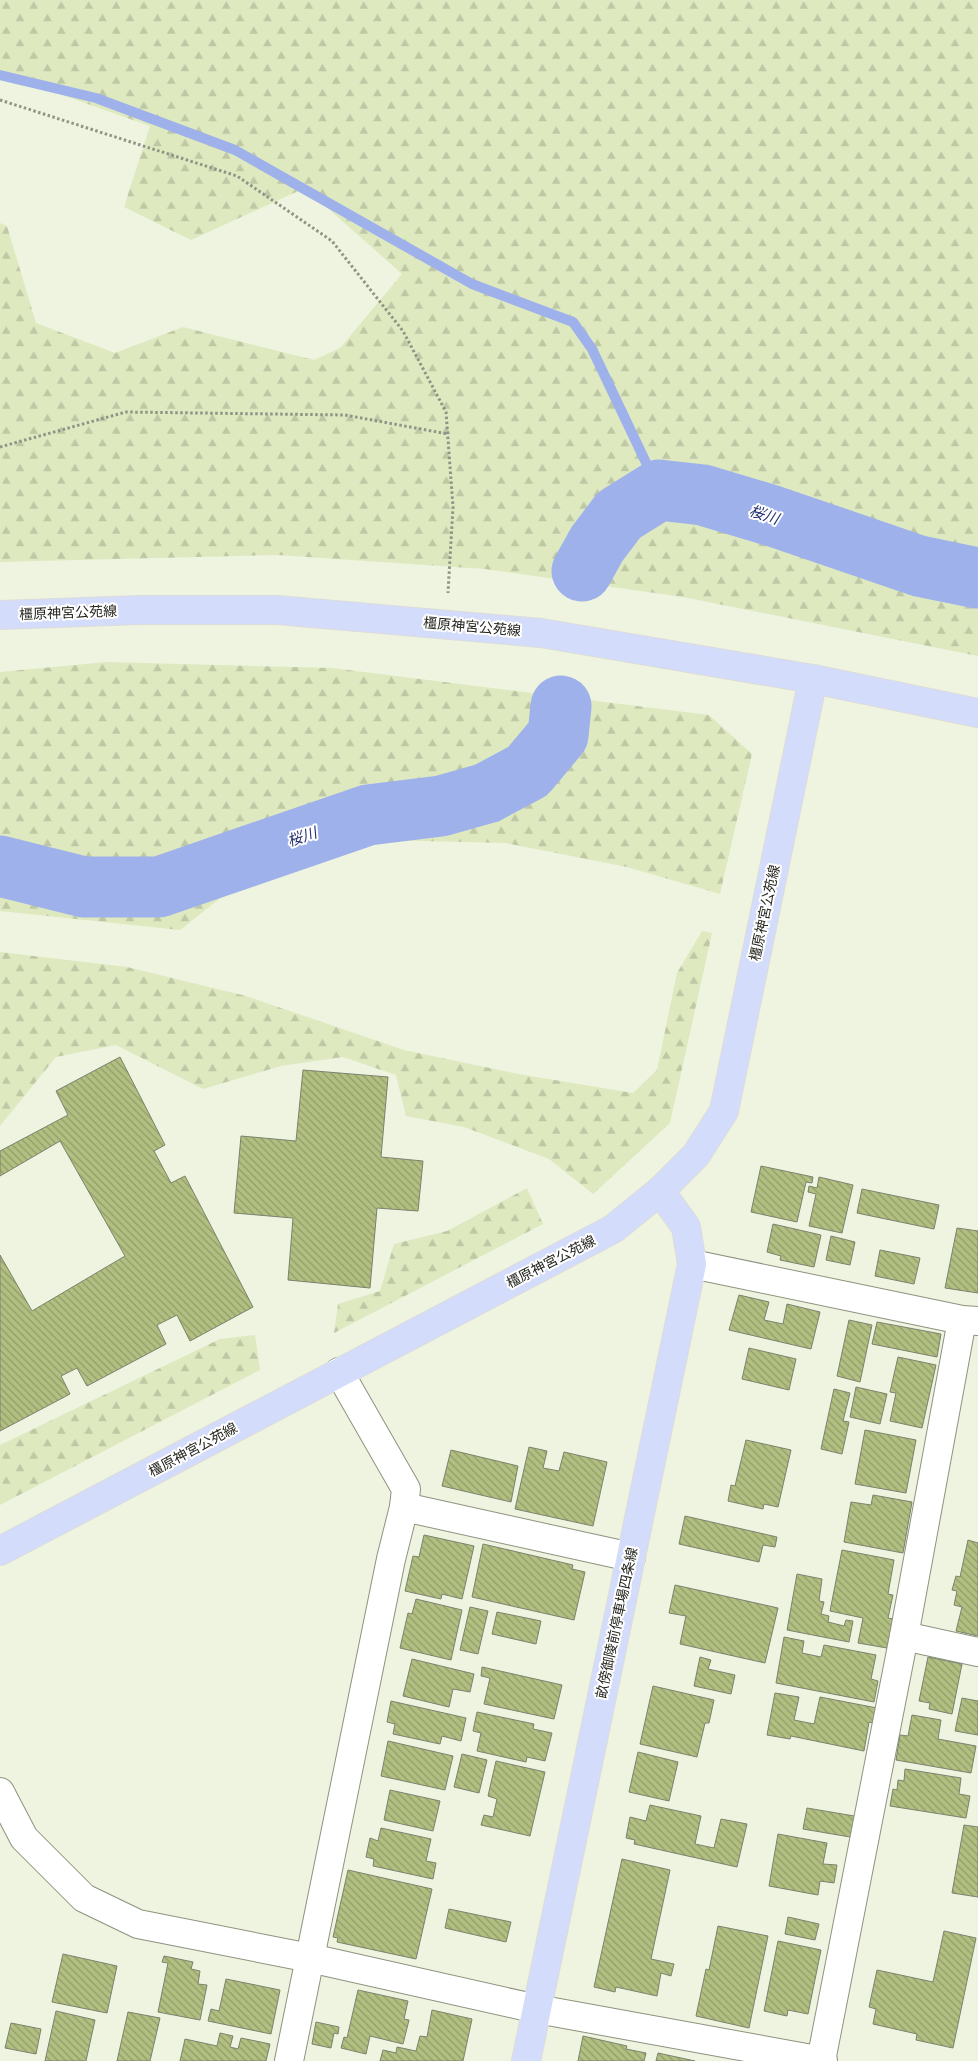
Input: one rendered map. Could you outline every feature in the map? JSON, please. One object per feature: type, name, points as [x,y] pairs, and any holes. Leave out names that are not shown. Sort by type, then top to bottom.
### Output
[{"type":"main road","name":"橿原神宮公苑線","points":[[0,615],[140,610],[277,610],[541,633],[813,679],[724,1111],[696,1155],[660,1191],[613,1230],[339,1372],[0,1552]]},
{"type":"main road","points":[[813,679],[978,713]]},
{"type":"main road","name":"畝傍御陵前停車場四条線","points":[[526,2061],[692,1264],[686,1227],[660,1191]]},
{"type":"street","points":[[0,1792],[24,1838],[84,1898],[138,1924],[310,1958],[537,2009],[822,2061],[904,1636],[970,1321],[692,1264]]},
{"type":"street","points":[[289,2061],[391,1559],[404,1507],[406,1489],[339,1372]]},
{"type":"street","points":[[404,1507],[631,1557]]},
{"type":"street","points":[[904,1636],[978,1652]]},
{"type":"path","points":[[0,100],[237,176],[332,242],[403,331],[446,412],[453,507],[448,625]]},
{"type":"path","points":[[0,447],[126,412],[345,415],[448,434]]},
{"type":"green space","points":[[0,0],[978,0],[978,656],[683,597],[485,569],[278,555],[0,562],[0,223],[7,226],[36,323],[115,353],[183,327],[314,360],[340,348],[402,274],[305,188],[191,240],[124,207],[150,126],[0,73]]},
{"type":"green space","points":[[107,662],[332,668],[709,715],[752,754],[720,894],[627,867],[506,843],[379,840],[247,877],[180,930],[0,911],[0,672]]},
{"type":"green space","points":[[702,931],[712,933],[670,1123],[593,1194],[549,1159],[464,1127],[406,1116],[396,1075],[343,1057],[281,1066],[203,1089],[116,1045],[56,1057],[0,1126],[0,952],[127,967],[246,996],[404,1050],[518,1074],[633,1093],[657,1070],[677,973]]},
{"type":"green space","points":[[527,1188],[543,1224],[334,1333],[338,1304],[380,1291],[394,1244],[447,1231]]},
{"type":"green space","points":[[255,1335],[260,1370],[0,1505],[0,1445],[220,1339]]},
{"type":"building","points":[[120,1057],[165,1145],[154,1151],[171,1183],[185,1176],[253,1307],[190,1341],[177,1315],[157,1325],[166,1344],[87,1386],[77,1368],[61,1376],[70,1394],[0,1431],[0,1255],[32,1311],[125,1256],[60,1141],[0,1176],[0,1151],[68,1115],[56,1091]]},
{"type":"building","points":[[303,1070],[388,1077],[381,1157],[423,1161],[418,1211],[377,1208],[370,1288],[288,1280],[293,1218],[234,1213],[241,1136],[296,1141]]},
{"type":"building","points":[[761,1166],[813,1177],[812,1183],[806,1182],[797,1222],[751,1212]]},
{"type":"building","points":[[819,1177],[853,1185],[842,1233],[809,1226],[816,1194],[808,1192],[809,1186],[817,1188]]},
{"type":"building","points":[[862,1189],[939,1205],[934,1229],[857,1213]]},
{"type":"building","points":[[773,1224],[821,1235],[814,1267],[780,1260],[781,1256],[767,1252]]},
{"type":"building","points":[[957,1228],[978,1231],[978,1293],[945,1288]]},
{"type":"building","points":[[831,1236],[855,1242],[850,1265],[826,1260]]},
{"type":"building","points":[[880,1250],[920,1258],[914,1284],[875,1276]]},
{"type":"building","points":[[739,1295],[769,1302],[764,1320],[783,1324],[787,1304],[820,1312],[811,1349],[729,1330]]},
{"type":"building","points":[[849,1320],[872,1325],[860,1382],[837,1376]]},
{"type":"building","points":[[877,1322],[941,1334],[937,1357],[872,1344]]},
{"type":"building","points":[[749,1348],[796,1359],[789,1390],[742,1379]]},
{"type":"building","points":[[898,1357],[936,1365],[922,1428],[890,1421],[896,1393],[890,1392]]},
{"type":"building","points":[[856,1387],[887,1394],[880,1424],[850,1417]]},
{"type":"building","points":[[834,1389],[850,1393],[843,1421],[849,1422],[842,1454],[821,1449]]},
{"type":"building","points":[[865,1430],[916,1440],[906,1493],[855,1484]]},
{"type":"building","points":[[746,1440],[791,1450],[778,1507],[764,1504],[763,1509],[728,1501],[731,1485],[735,1486]]},
{"type":"building","points":[[529,1447],[547,1451],[543,1468],[559,1471],[564,1452],[607,1462],[593,1526],[515,1509]]},
{"type":"building","points":[[451,1450],[518,1466],[511,1502],[442,1486]]},
{"type":"building","points":[[873,1495],[912,1502],[903,1553],[844,1542],[851,1502],[871,1505]]},
{"type":"building","points":[[685,1516],[777,1537],[775,1547],[763,1545],[759,1562],[679,1544]]},
{"type":"building","points":[[424,1535],[474,1546],[462,1599],[442,1594],[441,1599],[405,1591],[413,1556],[419,1557]]},
{"type":"building","points":[[968,1540],[978,1543],[978,1636],[956,1631],[962,1607],[954,1605],[957,1591],[952,1590],[956,1576],[960,1577]]},
{"type":"building","points":[[483,1544],[573,1565],[572,1569],[585,1572],[574,1620],[472,1597]]},
{"type":"building","points":[[842,1550],[894,1560],[888,1594],[893,1595],[888,1618],[893,1619],[887,1648],[858,1643],[863,1618],[830,1611]]},
{"type":"building","points":[[797,1574],[822,1579],[819,1601],[824,1602],[821,1614],[829,1616],[828,1622],[844,1626],[846,1620],[853,1621],[849,1642],[787,1630]]},
{"type":"building","points":[[675,1585],[778,1608],[765,1663],[680,1644],[686,1616],[669,1613]]},
{"type":"building","points":[[416,1599],[462,1610],[451,1660],[400,1648],[408,1613],[412,1614]]},
{"type":"building","points":[[470,1607],[488,1611],[478,1654],[460,1650]]},
{"type":"building","points":[[497,1612],[541,1621],[536,1644],[492,1634]]},
{"type":"building","points":[[784,1637],[804,1641],[802,1653],[821,1657],[824,1645],[876,1655],[871,1679],[878,1681],[874,1702],[776,1683]]},
{"type":"building","points":[[700,1657],[711,1660],[708,1669],[735,1675],[731,1694],[694,1686]]},
{"type":"building","points":[[928,1657],[962,1664],[952,1714],[929,1709],[930,1703],[919,1701]]},
{"type":"building","points":[[412,1659],[474,1674],[470,1692],[453,1689],[449,1707],[403,1696]]},
{"type":"building","points":[[482,1667],[562,1685],[554,1719],[484,1704],[490,1678],[481,1676]]},
{"type":"building","points":[[653,1686],[714,1700],[709,1723],[705,1723],[697,1757],[640,1744]]},
{"type":"building","points":[[775,1693],[799,1697],[794,1720],[814,1724],[820,1697],[877,1708],[874,1723],[869,1722],[864,1751],[791,1736],[790,1739],[767,1735]]},
{"type":"building","points":[[962,1698],[978,1701],[978,1735],[955,1731]]},
{"type":"building","points":[[391,1701],[466,1718],[461,1741],[442,1736],[440,1744],[393,1734],[395,1724],[387,1722]]},
{"type":"building","points":[[477,1712],[534,1724],[533,1729],[552,1733],[545,1761],[527,1757],[526,1762],[477,1751],[481,1733],[473,1731]]},
{"type":"building","points":[[912,1715],[941,1720],[938,1739],[976,1746],[971,1773],[896,1760],[900,1735],[908,1736]]},
{"type":"building","points":[[388,1741],[453,1756],[445,1790],[381,1776]]},
{"type":"building","points":[[638,1752],[678,1762],[669,1801],[629,1792]]},
{"type":"building","points":[[462,1754],[487,1760],[479,1793],[454,1787]]},
{"type":"building","points":[[496,1761],[545,1772],[530,1836],[481,1825],[484,1815],[493,1817],[497,1799],[488,1796]]},
{"type":"building","points":[[905,1769],[961,1778],[959,1794],[970,1796],[966,1818],[890,1806],[893,1789],[897,1790],[898,1780],[904,1781]]},
{"type":"building","points":[[390,1790],[440,1801],[433,1831],[384,1820]]},
{"type":"building","points":[[650,1805],[701,1816],[695,1844],[714,1848],[721,1819],[747,1824],[737,1867],[634,1844],[635,1840],[626,1838],[630,1817],[646,1821]]},
{"type":"building","points":[[807,1808],[860,1817],[856,1838],[803,1829]]},
{"type":"building","points":[[964,1825],[978,1827],[978,1897],[952,1893]]},
{"type":"building","points":[[381,1828],[431,1839],[426,1861],[436,1863],[433,1879],[373,1866],[374,1859],[366,1857],[370,1838],[378,1841]]},
{"type":"building","points":[[778,1834],[827,1843],[823,1864],[837,1865],[834,1883],[820,1881],[818,1895],[769,1886]]},
{"type":"building","points":[[622,1859],[670,1870],[651,1959],[674,1964],[671,1976],[661,1973],[657,1996],[616,1987],[615,1992],[594,1987]]},
{"type":"building","points":[[348,1870],[432,1889],[416,1959],[337,1942],[338,1938],[333,1937]]},
{"type":"building","points":[[449,1909],[511,1922],[506,1942],[445,1928]]},
{"type":"building","points":[[788,1917],[819,1924],[815,1940],[785,1934]]},
{"type":"building","points":[[718,1926],[768,1936],[749,2028],[696,2016],[706,1969],[709,1970]]},
{"type":"building","points":[[944,1931],[976,1938],[953,2048],[916,2040],[917,2034],[873,2024],[876,2009],[869,2007],[877,1970],[933,1982]]},
{"type":"building","points":[[778,1941],[821,1950],[808,2014],[788,2010],[787,2016],[764,2011]]},
{"type":"building","points":[[63,1954],[117,1966],[107,2013],[52,2002]]},
{"type":"building","points":[[164,1956],[193,1962],[191,1969],[200,1971],[198,1984],[207,1985],[200,2020],[158,2012],[168,1963],[162,1962]]},
{"type":"building","points":[[226,1979],[280,1990],[271,2034],[208,2021],[211,2009],[219,2011]]},
{"type":"building","points":[[358,1990],[408,2001],[404,2019],[409,2020],[403,2044],[370,2036],[366,2054],[341,2048],[344,2037],[347,2038]]},
{"type":"building","points":[[432,2010],[472,2019],[463,2061],[380,2061],[383,2050],[396,2053],[397,2047],[416,2051],[420,2036],[427,2037]]},
{"type":"building","points":[[56,2011],[95,2020],[86,2061],[45,2061]]},
{"type":"building","points":[[128,2012],[160,2018],[150,2061],[117,2061]]},
{"type":"building","points":[[316,2022],[339,2027],[338,2034],[334,2033],[331,2048],[312,2044]]},
{"type":"building","points":[[11,2023],[41,2029],[36,2054],[5,2048]]},
{"type":"building","points":[[220,2033],[233,2036],[230,2047],[238,2049],[241,2038],[270,2044],[266,2061],[180,2061],[185,2039],[217,2046]]},
{"type":"building","points":[[583,2036],[627,2046],[626,2049],[646,2053],[644,2061],[578,2061]]},
{"type":"building","points":[[658,2053],[695,2061],[656,2061]]},
{"type":"waterway","points":[[0,75],[96,98],[235,150],[472,284],[573,322],[592,349],[659,490]]},
{"type":"waterway","name":"桜川","points":[[582,571],[597,544],[619,515],[659,490],[703,495],[773,516],[919,566],[978,578]]},
{"type":"waterway","name":"桜川","points":[[0,866],[84,887],[159,887],[368,815],[441,806],[487,793],[528,771],[558,735],[561,706]]}]
